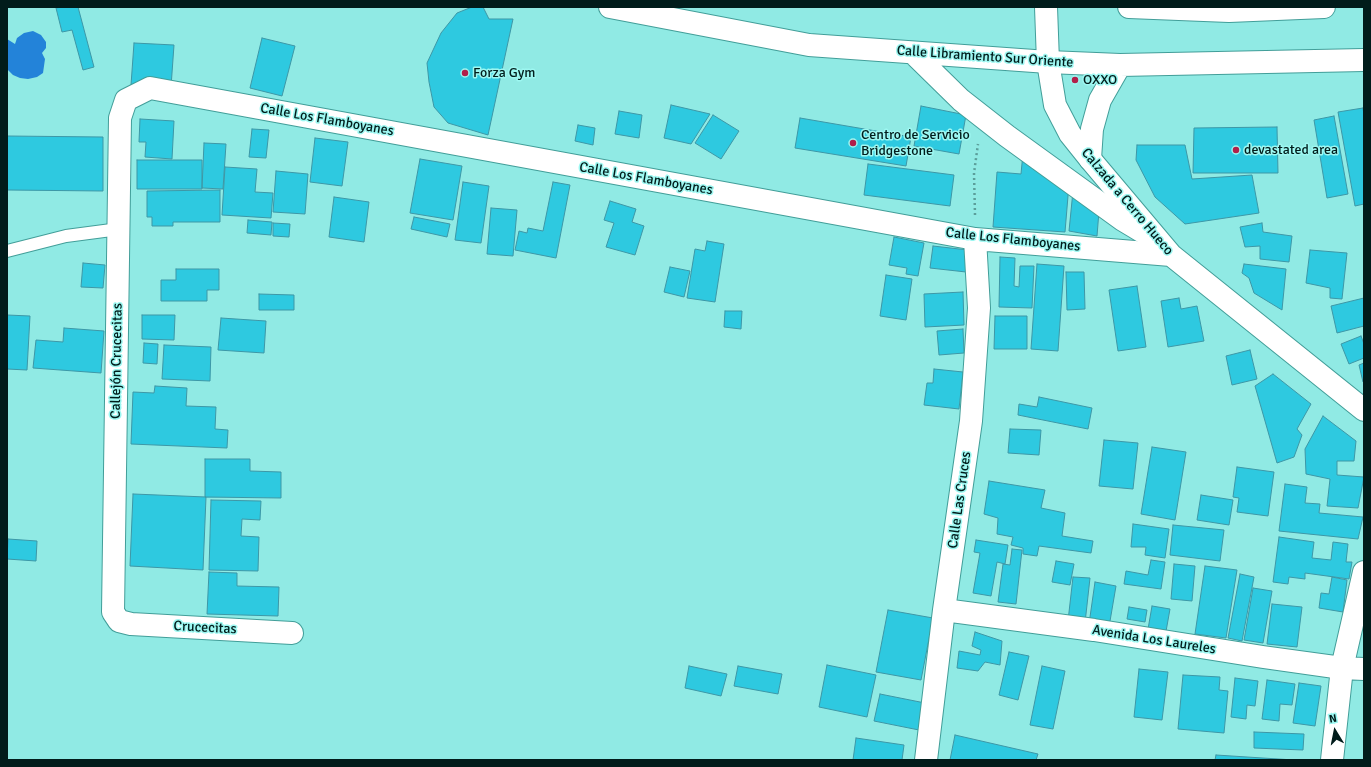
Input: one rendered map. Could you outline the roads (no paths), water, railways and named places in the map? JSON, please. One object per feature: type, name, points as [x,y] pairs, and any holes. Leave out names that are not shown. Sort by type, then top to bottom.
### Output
[{"type":"street","name":"Calle Libramiento Sur Oriente","points":[[610,7],[809,45],[913,53],[1120,65],[1364,60]]},
{"type":"street","name":"Calzada a Cerro Hueco","points":[[1046,7],[1048,62],[1055,105],[1070,134],[1165,248],[1364,410]]},
{"type":"street","points":[[1129,7],[1229,11],[1324,7]]},
{"type":"street","points":[[913,53],[961,100],[1007,136],[1123,220],[1165,248]]},
{"type":"street","points":[[1090,159],[1092,129],[1100,100],[1120,65]]},
{"type":"street","name":"Calle Los Flamboyanes","points":[[126,100],[150,88],[975,239],[1165,248]]},
{"type":"street","name":"Callejón Crucecitas","points":[[119,621],[113,612],[120,118],[126,100]]},
{"type":"street","name":"Calle Las Cruces","points":[[926,760],[944,610],[971,421],[979,308],[975,239]]},
{"type":"street","points":[[1332,760],[1342,668],[1364,572]]},
{"type":"street","name":"Avenida Los Laureles","points":[[944,610],[1094,630],[1263,657],[1342,668],[1364,669]]},
{"type":"street","name":"Crucecitas","points":[[119,621],[131,624],[292,634]]},
{"type":"lane","points":[[7,251],[66,236],[119,229]]},
{"type":"water","points":[[33,31],[41,35],[46,42],[46,48],[42,53],[45,59],[43,73],[37,77],[28,79],[20,78],[13,75],[7,69],[7,39],[15,44],[17,38],[24,33]]},
{"type":"place","name":"Forza Gym","points":[[465,73]]},
{"type":"place","name":"OXXO","points":[[1075,80]]},
{"type":"place","name":"Centro de Servicio Bridgestone","points":[[853,143]]},
{"type":"place","name":"devastated area","points":[[1236,150]]}]
